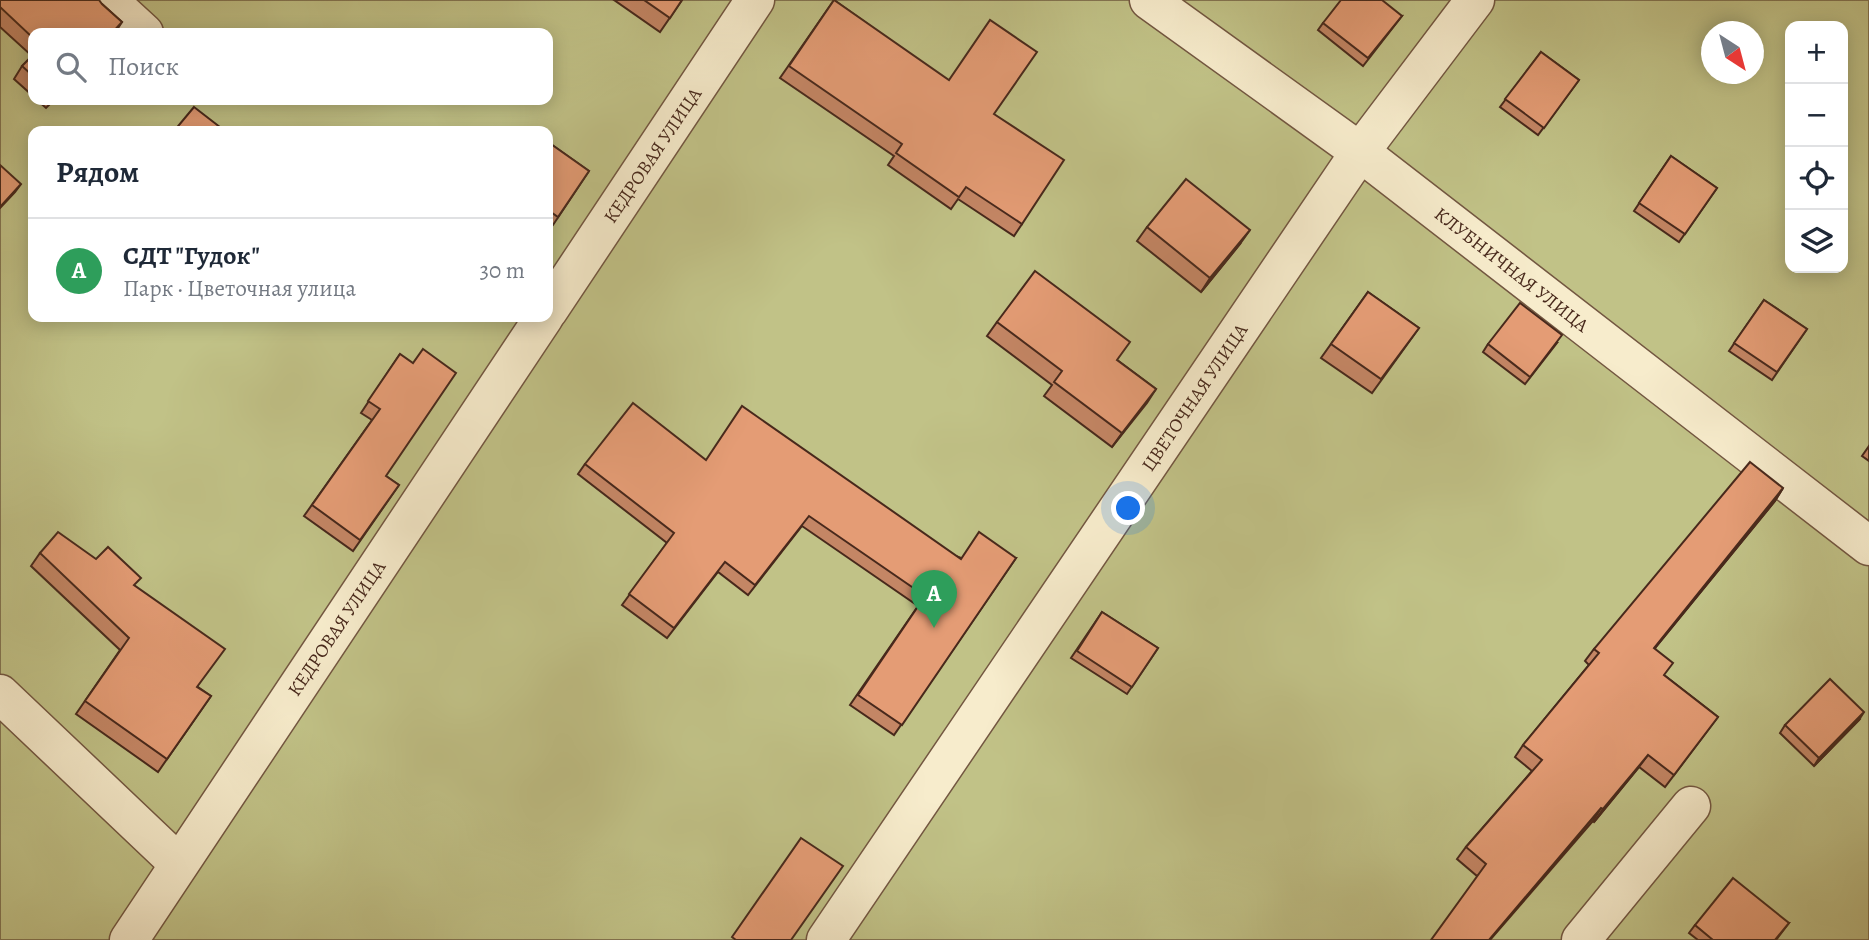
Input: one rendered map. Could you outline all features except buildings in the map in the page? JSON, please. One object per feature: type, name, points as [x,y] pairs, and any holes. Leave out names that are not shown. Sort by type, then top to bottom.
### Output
[{"type":"street","points":[[108,0],[139,28]]},
{"type":"street","name":"КЕДРОВАЯ УЛИЦА","points":[[553,303],[755,0]]},
{"type":"street","name":"КЛУБНИЧНАЯ УЛИЦА","points":[[1149,0],[1360,152],[1869,546]]},
{"type":"street","name":"ЦВЕТОЧНАЯ УЛИЦА","points":[[826,940],[1360,152],[1475,0]]},
{"type":"street","name":"КЕДРОВАЯ УЛИЦА","points":[[129,940],[541,322]]},
{"type":"street","points":[[0,694],[179,864]]},
{"type":"street","points":[[1581,940],[1691,806]]},
{"type":"green space","points":[[0,0],[1869,0],[1869,940],[0,940]]},
{"type":"place","name":"СДТ \"Гудок\"","points":[[934,628]]}]
